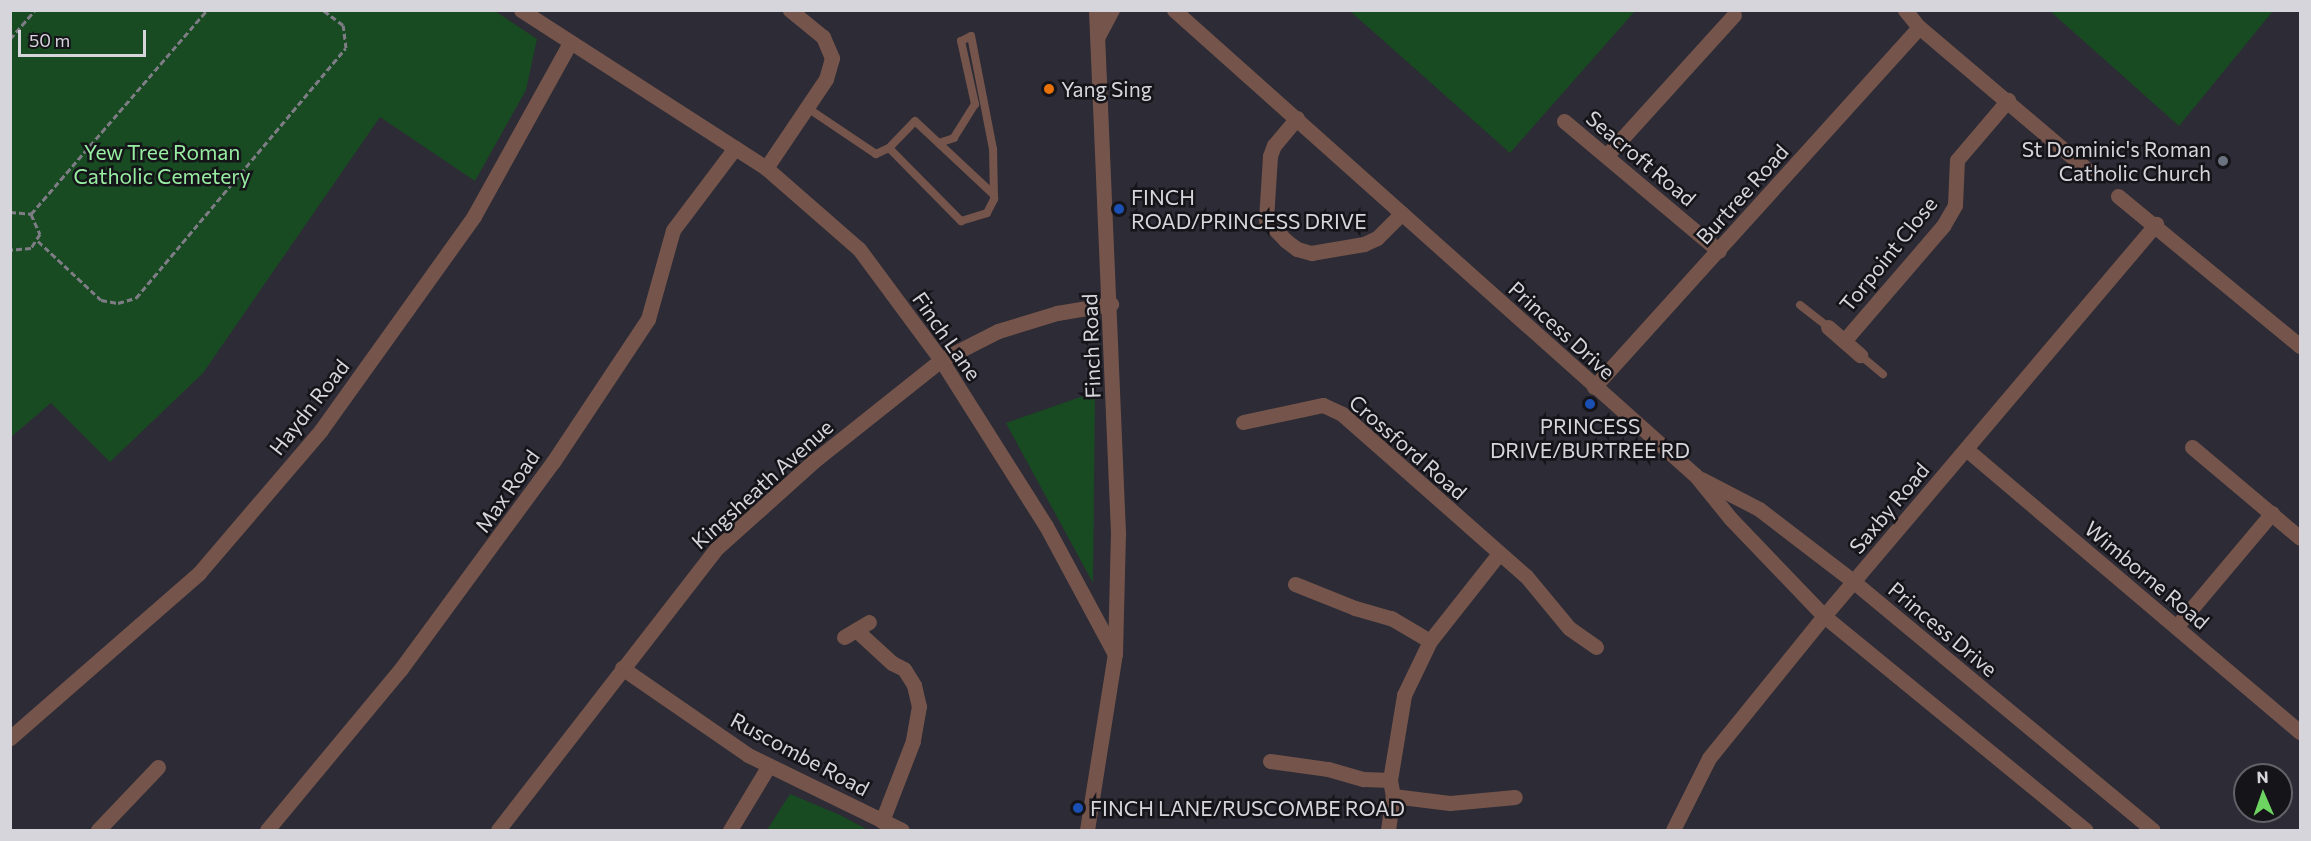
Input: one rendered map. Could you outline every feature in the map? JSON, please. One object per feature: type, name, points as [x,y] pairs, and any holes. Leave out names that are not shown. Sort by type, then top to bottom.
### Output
[{"type":"street","name":"Finch Lane","points":[[521,10],[766,168],[859,249],[941,360],[1046,525],[1115,654]]},
{"type":"street","points":[[766,168],[826,79],[832,58],[823,37],[790,10]]},
{"type":"street","name":"Finch Road","points":[[1096,10],[1111,304],[1119,533],[1115,654]]},
{"type":"street","points":[[1098,36],[1112,10]]},
{"type":"street","name":"Princess Drive","points":[[1174,10],[1696,476],[1731,519],[1824,616],[2085,831]]},
{"type":"street","points":[[1905,10],[1919,27],[2008,100],[2089,171]]},
{"type":"street","points":[[1607,155],[1734,15]]},
{"type":"street","name":"Burtree Road","points":[[1594,387],[1919,27]]},
{"type":"street","name":"Haydn Road","points":[[10,738],[199,573],[321,430],[474,216],[570,43]]},
{"type":"street","name":"Torpoint Close","points":[[1844,341],[1943,226],[1955,205],[1957,160],[2008,100]]},
{"type":"street","points":[[1297,118],[1277,140],[1270,156],[1266,220],[1285,240],[1297,249],[1311,253],[1364,244],[1377,238],[1402,213]]},
{"type":"street","name":"Seacroft Road","points":[[1564,121],[1719,251]]},
{"type":"street","name":"Max Road","points":[[267,831],[400,670],[486,558],[553,462],[648,319],[673,230],[735,148]]},
{"type":"street","points":[[2118,195],[2156,224],[2301,346]]},
{"type":"street","name":"Saxby Road","points":[[1672,831],[1709,758],[1824,616],[2156,224]]},
{"type":"street","name":"Kingsheath Avenue","points":[[498,831],[717,548],[814,461],[941,360],[998,331],[1057,313],[1111,304]]},
{"type":"street","points":[[1828,327],[1860,356]]},
{"type":"street","name":"Crossford Road","points":[[1243,422],[1323,405],[1342,414],[1498,555],[1526,576],[1569,628],[1596,647]]},
{"type":"street","points":[[2192,447],[2301,538]]},
{"type":"street","name":"Wimborne Road","points":[[1966,449],[2301,732]]},
{"type":"street","name":"Princess Drive","points":[[1696,476],[1759,509],[1854,582],[2153,831]]},
{"type":"street","points":[[2176,627],[2272,513]]},
{"type":"street","points":[[1388,831],[1393,796],[1390,780],[1404,695],[1430,641],[1498,555]]},
{"type":"street","points":[[1295,584],[1355,608],[1391,618],[1430,641]]},
{"type":"street","points":[[856,630],[892,663],[904,669],[914,685],[919,706],[913,741],[882,821]]},
{"type":"street","points":[[1087,831],[1115,654]]},
{"type":"street","name":"Ruscombe Road","points":[[622,668],[768,766],[902,831]]},
{"type":"street","points":[[1270,761],[1328,769],[1364,779],[1390,780]]},
{"type":"street","points":[[98,831],[158,766]]},
{"type":"street","points":[[730,831],[768,766]]},
{"type":"street","points":[[1393,796],[1450,802],[1515,797]]},
{"type":"lane","points":[[889,148],[962,221],[987,213],[994,195],[993,148],[971,36],[962,41],[975,104],[954,138],[939,142]]},
{"type":"lane","points":[[806,107],[867,152],[880,154],[889,148],[915,121],[994,195]]},
{"type":"lane","points":[[1800,305],[1828,327]]},
{"type":"lane","points":[[1860,356],[1882,374]]},
{"type":"path","points":[[10,39],[35,10]]},
{"type":"path","points":[[32,214],[207,10]]},
{"type":"path","points":[[38,241],[101,300],[118,303],[136,298],[346,48],[343,25],[323,10]]},
{"type":"path","points":[[10,212],[32,214]]},
{"type":"path","points":[[10,250],[25,251],[38,241],[39,226],[32,214]]},
{"type":"green space","name":"Yew Tree Roman Catholic Cemetery","points":[[11,10],[495,11],[537,39],[526,90],[475,181],[380,117],[203,373],[110,462],[51,403],[11,437]]},
{"type":"green space","points":[[1350,11],[1635,11],[1510,153]]},
{"type":"green space","points":[[2050,11],[2273,11],[2179,126]]},
{"type":"green space","points":[[1095,392],[1093,583],[1006,423]]},
{"type":"green space","points":[[790,794],[840,815],[868,830],[767,830]]},
{"type":"place","name":"Yang Sing","points":[[1049,89]]},
{"type":"place","name":"St Dominic's Roman Catholic Church","points":[[2223,161]]},
{"type":"place","name":"FINCH ROAD/PRINCESS DRIVE","points":[[1119,209]]},
{"type":"place","name":"PRINCESS DRIVE/BURTREE RD","points":[[1590,404]]},
{"type":"place","name":"FINCH LANE/RUSCOMBE ROAD","points":[[1078,808]]}]
